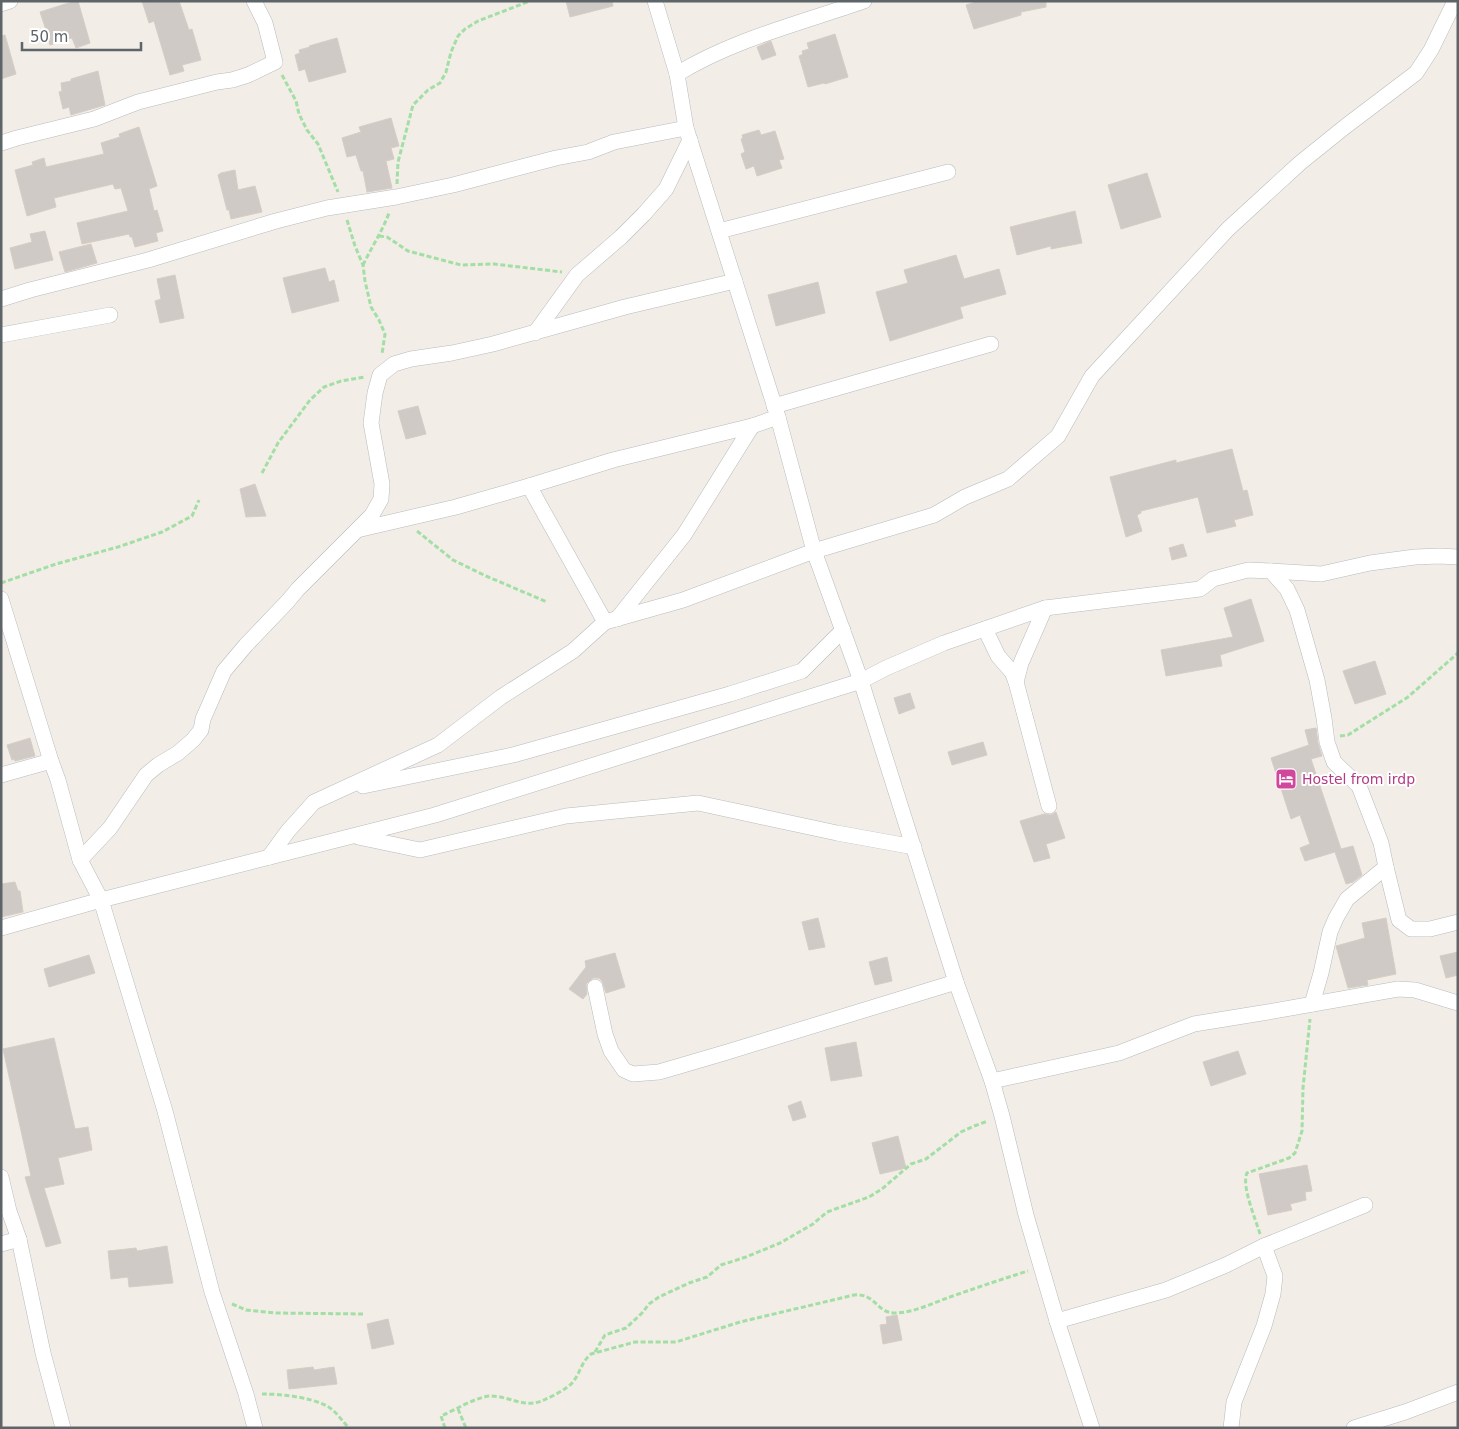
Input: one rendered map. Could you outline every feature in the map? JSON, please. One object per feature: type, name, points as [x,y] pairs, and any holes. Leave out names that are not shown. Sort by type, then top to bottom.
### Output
[{"type":"street","points":[[1,4],[10,1]]},
{"type":"street","points":[[1,143],[94,119],[138,102],[232,80],[248,75],[275,62],[265,23],[254,1]]},
{"type":"street","points":[[655,1],[677,74],[688,134],[776,412],[814,551],[861,681],[956,982],[992,1080],[1026,1215],[1057,1321],[1092,1428]]},
{"type":"street","points":[[677,74],[697,62],[744,41],[864,1]]},
{"type":"street","points":[[611,621],[682,600],[814,551],[934,515],[965,497],[1008,480],[1058,436],[1092,376],[1228,229],[1300,163],[1416,73],[1431,50],[1455,1]]},
{"type":"street","points":[[1,299],[148,260],[276,220],[328,208],[453,185],[556,158],[588,152],[614,142],[688,134]]},
{"type":"street","points":[[535,333],[577,274],[626,232],[666,189],[688,134]]},
{"type":"street","points":[[719,231],[948,172]]},
{"type":"street","points":[[80,860],[110,828],[146,775],[178,753],[201,730],[203,719],[224,671],[246,645],[298,589],[372,515],[381,499],[382,484],[371,423],[375,393],[380,375],[394,364],[411,359],[485,346],[625,308],[735,281]]},
{"type":"street","points":[[1,335],[110,315]]},
{"type":"street","points":[[356,530],[456,508],[613,460],[752,426],[776,412],[991,344]]},
{"type":"street","points":[[269,857],[288,831],[314,802],[438,745],[501,697],[573,651],[611,621],[684,535],[752,426]]},
{"type":"street","points":[[529,486],[611,621]]},
{"type":"street","points":[[1438,556],[1458,546]]},
{"type":"street","points":[[1,928],[101,900],[434,815],[861,681],[944,643],[1045,608],[1200,589],[1213,579],[1248,570],[1321,574],[1370,563],[1415,557],[1438,556],[1458,558]]},
{"type":"street","points":[[1271,571],[1288,589],[1298,610],[1317,680],[1327,736],[1334,762],[1358,786],[1381,843],[1399,920],[1410,929],[1430,929],[1458,922]]},
{"type":"street","points":[[1,599],[58,780],[80,860],[101,900],[165,1110],[212,1292],[246,1394],[255,1428]]},
{"type":"street","points":[[1016,682],[1021,663],[1045,608]]},
{"type":"street","points":[[985,629],[998,656],[1012,672],[1016,682],[1049,806]]},
{"type":"street","points":[[334,792],[513,755],[793,674],[802,671],[843,630]]},
{"type":"street","points":[[1,775],[51,762]]},
{"type":"street","points":[[354,836],[420,850],[566,816],[698,803],[914,848]]},
{"type":"street","points":[[1312,1004],[1330,932],[1336,918],[1347,899],[1386,867]]},
{"type":"street","points":[[595,987],[605,1034],[611,1050],[624,1070],[633,1074],[660,1072],[706,1059],[956,982]]},
{"type":"street","points":[[992,1080],[1120,1052],[1194,1024],[1398,988],[1415,990],[1458,1003]]},
{"type":"street","points":[[1,1177],[9,1211],[19,1239],[43,1353],[63,1428]]},
{"type":"street","points":[[1057,1321],[1166,1290],[1219,1268],[1264,1246],[1365,1205]]},
{"type":"street","points":[[1,1244],[19,1239]]},
{"type":"street","points":[[1231,1428],[1234,1402],[1255,1351],[1273,1294],[1275,1276],[1264,1246]]},
{"type":"street","points":[[1354,1428],[1405,1412],[1458,1392]]},
{"type":"path","points":[[363,265],[369,251],[379,236],[396,197],[398,162],[413,104],[428,90],[440,83],[446,72],[451,52],[458,36],[465,29],[478,21],[530,1]]},
{"type":"path","points":[[262,473],[278,443],[310,400],[324,387],[341,381],[380,375],[385,334],[371,307],[363,265],[355,246],[344,206],[329,168],[318,144],[306,130],[296,101],[275,62]]},
{"type":"path","points":[[379,236],[387,237],[408,251],[461,265],[494,264],[577,274]]},
{"type":"path","points":[[1,583],[56,564],[118,547],[162,532],[192,516],[199,500]]},
{"type":"path","points":[[402,519],[453,560],[547,602]]},
{"type":"path","points":[[1327,736],[1348,735],[1388,710],[1408,697],[1458,653]]},
{"type":"path","points":[[1264,1246],[1247,1192],[1245,1176],[1247,1173],[1289,1158],[1295,1153],[1302,1131],[1303,1088],[1312,1004]]},
{"type":"path","points":[[595,1353],[607,1334],[626,1328],[649,1304],[659,1298],[689,1283],[707,1277],[720,1265],[780,1243],[813,1224],[827,1212],[869,1197],[882,1189],[911,1164],[926,1159],[961,1132],[1002,1116]]},
{"type":"path","points":[[445,1428],[441,1416],[471,1401],[490,1396],[528,1404],[545,1400],[572,1383],[588,1356],[635,1342],[676,1342],[740,1322],[863,1294],[868,1296],[885,1312],[897,1313],[917,1309],[1041,1267]]},
{"type":"path","points":[[212,1292],[246,1310],[276,1313],[363,1314]]},
{"type":"path","points":[[246,1394],[280,1394],[306,1399],[326,1406],[349,1428]]},
{"type":"path","points":[[458,1409],[466,1428]]},
{"type":"building","points":[[78,1],[90,43],[76,48],[72,38],[50,45],[40,12]]},
{"type":"building","points":[[142,1],[179,1],[189,30],[192,29],[201,60],[182,65],[184,71],[170,75],[154,21],[149,23]]},
{"type":"building","points":[[566,1],[612,1],[613,6],[570,17]]},
{"type":"building","points":[[979,1],[1046,1],[1046,7],[1021,12],[1021,15],[974,29],[966,5]]},
{"type":"building","points":[[835,34],[848,77],[808,87],[799,56],[803,54],[802,51],[809,49],[807,43]]},
{"type":"building","points":[[5,35],[16,74],[1,79],[1,36]]},
{"type":"building","points":[[337,38],[346,72],[309,82],[305,69],[299,71],[295,55],[300,53],[299,50]]},
{"type":"building","points":[[771,41],[776,55],[762,60],[757,47]]},
{"type":"building","points":[[98,71],[105,105],[71,115],[69,107],[63,109],[59,92],[62,91],[61,83]]},
{"type":"building","points":[[391,118],[399,146],[391,148],[394,159],[386,161],[392,188],[367,192],[363,171],[361,171],[356,155],[347,157],[342,138],[361,132],[359,127]]},
{"type":"building","points":[[139,127],[157,186],[149,189],[154,211],[157,210],[163,231],[156,233],[158,241],[135,247],[129,234],[82,244],[77,223],[128,211],[121,188],[115,189],[113,184],[54,198],[56,207],[27,216],[15,170],[33,165],[32,162],[44,158],[46,167],[104,154],[101,143],[120,137],[119,134]]},
{"type":"building","points":[[759,130],[761,135],[775,131],[784,159],[779,160],[782,168],[757,176],[754,166],[746,169],[741,154],[745,152],[741,139],[743,138],[742,135]]},
{"type":"building","points":[[235,170],[238,190],[255,186],[262,212],[231,219],[218,175]]},
{"type":"building","points":[[1147,173],[1161,217],[1121,229],[1108,185]]},
{"type":"building","points":[[1075,211],[1082,243],[1051,249],[1051,246],[1017,255],[1010,227]]},
{"type":"building","points":[[45,231],[53,260],[15,269],[10,248],[32,242],[30,234]]},
{"type":"building","points":[[91,244],[97,263],[65,272],[59,252]]},
{"type":"building","points":[[956,255],[964,279],[999,269],[1006,294],[960,307],[963,318],[890,341],[876,292],[908,283],[904,270]]},
{"type":"building","points":[[325,268],[329,282],[334,280],[339,301],[292,313],[283,278]]},
{"type":"building","points":[[175,275],[184,318],[160,323],[155,301],[161,299],[157,279]]},
{"type":"building","points":[[818,282],[825,313],[776,326],[768,295]]},
{"type":"building","points":[[418,406],[426,434],[406,439],[398,411]]},
{"type":"building","points":[[1232,449],[1243,491],[1247,490],[1253,515],[1234,520],[1236,526],[1207,533],[1198,497],[1141,511],[1137,515],[1142,531],[1126,537],[1110,477],[1176,460],[1176,463]]},
{"type":"building","points":[[255,484],[266,516],[246,517],[240,489]]},
{"type":"building","points":[[1183,544],[1187,556],[1172,560],[1169,548]]},
{"type":"building","points":[[1251,599],[1264,641],[1220,655],[1222,666],[1166,676],[1161,650],[1233,637],[1224,608]]},
{"type":"building","points":[[1375,661],[1386,694],[1355,704],[1343,671]]},
{"type":"building","points":[[910,693],[915,708],[899,714],[894,698]]},
{"type":"building","points":[[1316,728],[1322,756],[1311,759],[1341,849],[1353,846],[1362,875],[1353,882],[1346,884],[1335,852],[1305,861],[1300,848],[1310,844],[1300,815],[1291,819],[1271,758],[1309,745],[1305,730]]},
{"type":"building","points":[[30,738],[35,756],[12,760],[7,745]]},
{"type":"building","points":[[983,742],[987,755],[952,765],[948,752]]},
{"type":"building","points":[[1056,812],[1065,838],[1046,844],[1050,858],[1034,862],[1020,821],[1044,814],[1051,815]]},
{"type":"building","points":[[15,882],[18,891],[20,891],[23,912],[1,917],[1,884]]},
{"type":"building","points":[[818,918],[825,947],[809,950],[802,922]]},
{"type":"building","points":[[1386,918],[1396,974],[1367,980],[1368,985],[1348,988],[1336,946],[1365,938],[1362,923]]},
{"type":"building","points":[[1458,952],[1458,975],[1446,978],[1440,956]]},
{"type":"building","points":[[615,953],[625,987],[606,993],[602,981],[599,978],[593,978],[586,984],[587,994],[583,999],[569,989],[586,967],[585,961]]},
{"type":"building","points":[[89,955],[95,973],[49,987],[44,969]]},
{"type":"building","points":[[887,957],[892,981],[875,985],[869,962]]},
{"type":"building","points":[[54,1038],[75,1129],[88,1127],[92,1150],[58,1158],[64,1184],[44,1188],[61,1243],[46,1247],[25,1177],[31,1176],[3,1049]]},
{"type":"building","points":[[856,1042],[862,1076],[831,1081],[825,1048]]},
{"type":"building","points":[[1238,1051],[1246,1074],[1211,1086],[1203,1062]]},
{"type":"building","points":[[801,1101],[806,1117],[793,1121],[788,1106]]},
{"type":"building","points":[[898,1136],[906,1168],[880,1174],[872,1143]]},
{"type":"building","points":[[1307,1165],[1312,1191],[1305,1192],[1306,1200],[1290,1204],[1292,1210],[1268,1215],[1259,1174]]},
{"type":"building","points":[[167,1246],[173,1283],[129,1287],[128,1277],[111,1279],[108,1251],[136,1248],[137,1251]]},
{"type":"building","points":[[897,1315],[902,1340],[883,1344],[880,1325],[887,1324],[886,1317]]},
{"type":"building","points":[[388,1319],[394,1344],[372,1349],[367,1324]]},
{"type":"building","points":[[313,1367],[314,1370],[334,1367],[337,1384],[289,1389],[287,1370]]},
{"type":"place","name":"Hostel from irdp","points":[[1286,779]]}]
